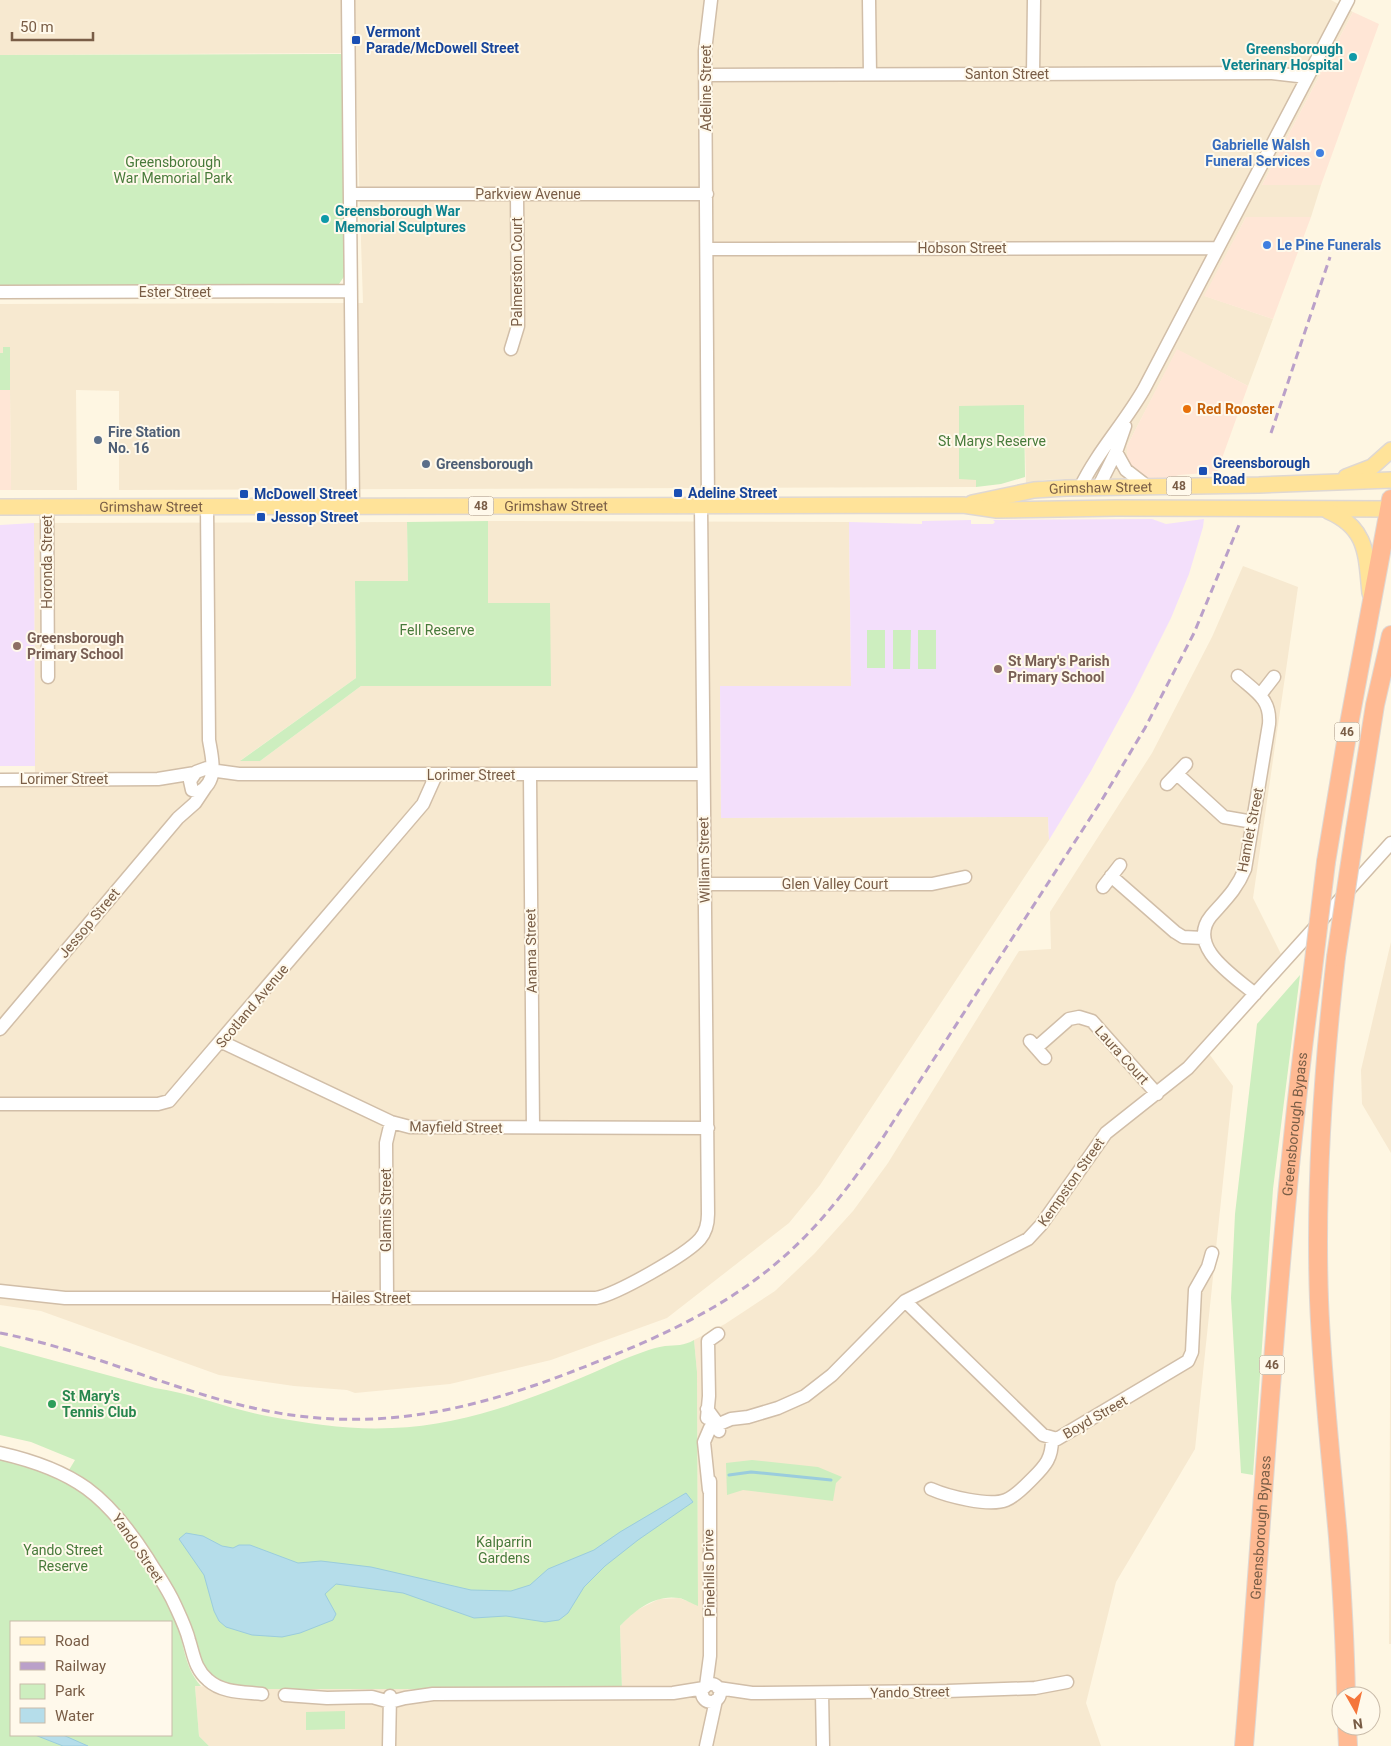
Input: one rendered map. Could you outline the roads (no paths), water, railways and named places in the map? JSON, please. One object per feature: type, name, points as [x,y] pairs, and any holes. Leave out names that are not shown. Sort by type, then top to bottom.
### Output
[{"type":"highway","name":"Greensborough Bypass","points":[[1244,1746],[1283,1228],[1297,1088],[1326,862],[1371,602],[1390,506]]},
{"type":"highway","name":"Greensborough Bypass","points":[[1346,1686],[1343,1604],[1322,1363],[1318,1260],[1324,1074],[1336,957],[1355,830],[1376,706],[1391,634]]},
{"type":"main road","points":[[1328,483],[1372,467],[1391,450]]},
{"type":"main road","name":"Grimshaw Street","points":[[963,505],[1034,490],[1391,480]]},
{"type":"main road","points":[[1080,488],[1080,509]]},
{"type":"main road","points":[[1080,509],[1098,488]]},
{"type":"main road","name":"Grimshaw Street","points":[[0,507],[963,505],[997,510],[1324,510],[1390,506]]},
{"type":"main road","points":[[1324,510],[1349,523],[1361,539],[1365,549],[1371,602]]},
{"type":"street","points":[[348,0],[353,506]]},
{"type":"street","name":"Adeline Street","points":[[705,506],[706,41],[711,0]]},
{"type":"street","points":[[870,0],[870,74]]},
{"type":"street","points":[[1034,0],[1034,74]]},
{"type":"street","points":[[1098,488],[1116,452],[1128,417],[1348,0]]},
{"type":"street","name":"Santon Street","points":[[706,75],[1272,74],[1307,77]]},
{"type":"street","name":"Parkview Avenue","points":[[350,194],[706,194]]},
{"type":"street","name":"Palmerston Court","points":[[511,348],[518,326],[517,194]]},
{"type":"street","name":"Hobson Street","points":[[707,249],[1218,248]]},
{"type":"street","name":"Ester Street","points":[[0,292],[351,291]]},
{"type":"street","points":[[1080,488],[1106,446],[1128,417]]},
{"type":"street","points":[[1116,452],[1126,470],[1148,487]]},
{"type":"street","name":"Horonda Street","points":[[47,506],[48,677]]},
{"type":"street","name":"Jessop Street","points":[[0,1029],[178,818],[195,803],[203,778],[209,740],[207,506]]},
{"type":"street","name":"William Street","points":[[705,506],[703,774],[708,1214]]},
{"type":"street","name":"Hamlet Street","points":[[1203,938],[1206,924],[1229,898],[1240,880],[1247,858],[1270,716],[1268,704],[1238,676]]},
{"type":"street","points":[[1260,695],[1274,677]]},
{"type":"street","points":[[1167,784],[1186,764]]},
{"type":"street","name":"Lorimer Street","points":[[0,780],[203,778],[239,774],[703,774]]},
{"type":"street","points":[[1177,774],[1224,817],[1253,822]]},
{"type":"street","name":"Scotland Avenue","points":[[0,1104],[163,1103],[174,1098],[423,804],[436,775]]},
{"type":"street","name":"Anama Street","points":[[530,775],[533,1128]]},
{"type":"street","name":"Kempston Street","points":[[716,1427],[793,1402],[816,1389],[905,1302],[1028,1239],[1040,1226],[1098,1142],[1120,1121],[1188,1068],[1391,844]]},
{"type":"street","points":[[1103,887],[1120,865]]},
{"type":"street","points":[[1111,876],[1175,932],[1188,938],[1203,938],[1210,954],[1255,994]]},
{"type":"street","name":"Glen Valley Court","points":[[704,884],[932,884],[964,877]]},
{"type":"street","name":"Laura Court","points":[[1045,1058],[1033,1044],[1069,1019],[1086,1018],[1092,1021],[1157,1094]]},
{"type":"street","name":"Mayfield Street","points":[[222,1042],[391,1122],[417,1127],[708,1128]]},
{"type":"street","name":"Glamis Street","points":[[387,1298],[386,1143],[391,1122]]},
{"type":"street","name":"Hailes Street","points":[[0,1292],[65,1298],[602,1297],[691,1247],[703,1235],[708,1214]]},
{"type":"street","name":"Boyd Street","points":[[905,1302],[1043,1436],[1052,1439],[1062,1438],[1188,1360],[1192,1344],[1195,1290],[1208,1267],[1212,1253]]},
{"type":"street","points":[[708,1340],[707,1418],[716,1427]]},
{"type":"street","name":"Pinehills Drive","points":[[706,1746],[709,1732],[711,1693],[709,1490],[716,1427]]},
{"type":"street","points":[[931,1489],[954,1497],[996,1502],[1006,1500],[1014,1496],[1048,1462],[1052,1439]]},
{"type":"street","name":"Yando Street","points":[[0,1453],[48,1465],[80,1483],[99,1497],[123,1522],[166,1590],[181,1621],[196,1666],[209,1681],[226,1690],[327,1698],[372,1697],[390,1699],[433,1694],[822,1693],[1035,1688],[1067,1682]]},
{"type":"street","points":[[822,1693],[823,1746]]},
{"type":"street","points":[[390,1699],[390,1746]]},
{"type":"water","points":[[686,1493],[693,1502],[638,1540],[605,1566],[584,1587],[568,1613],[559,1620],[545,1622],[506,1616],[474,1618],[403,1593],[336,1584],[325,1594],[336,1614],[333,1620],[300,1633],[282,1637],[252,1635],[226,1627],[219,1621],[214,1611],[204,1575],[179,1539],[186,1533],[203,1536],[222,1546],[233,1548],[239,1545],[250,1545],[298,1563],[321,1561],[371,1567],[471,1590],[511,1591],[530,1585],[548,1569],[594,1550],[620,1532]]},
{"type":"water","points":[[38,1736],[65,1736],[88,1746],[63,1746]]},
{"type":"waterway","points":[[729,1475],[751,1472],[831,1480]]},
{"type":"railway","points":[[1271,433],[1330,257]]},
{"type":"railway","points":[[0,1333],[37,1341],[182,1388],[254,1408],[291,1415],[333,1419],[373,1419],[451,1409],[528,1388],[649,1340],[713,1308],[734,1295],[773,1266],[804,1238],[832,1207],[882,1139],[1100,803],[1145,728],[1194,633],[1239,525]]},
{"type":"place","name":"Vermont Parade/McDowell Street","points":[[356,40]]},
{"type":"place","name":"Greensborough Veterinary Hospital","points":[[1353,57]]},
{"type":"place","name":"Gabrielle Walsh Funeral Services","points":[[1320,153]]},
{"type":"place","name":"Greensborough War Memorial Sculptures","points":[[325,219]]},
{"type":"place","name":"Le Pine Funerals","points":[[1267,245]]},
{"type":"place","name":"Red Rooster","points":[[1187,409]]},
{"type":"place","name":"Fire Station No. 16","points":[[98,440]]},
{"type":"place","name":"Greensborough","points":[[426,464]]},
{"type":"place","name":"Greensborough Road","points":[[1203,471]]},
{"type":"place","name":"Adeline Street","points":[[678,493]]},
{"type":"place","name":"McDowell Street","points":[[244,494]]},
{"type":"place","name":"Jessop Street","points":[[261,517]]},
{"type":"place","name":"Greensborough Primary School","points":[[17,646]]},
{"type":"place","name":"St Mary's Parish Primary School","points":[[998,669]]},
{"type":"place","name":"St Mary's Tennis Club","points":[[52,1404]]},
{"type":"park label","name":"Greensborough War Memorial Park","points":[[173,170]]},
{"type":"park label","name":"St Marys Reserve","points":[[992,441]]},
{"type":"park label","name":"Fell Reserve","points":[[437,630]]},
{"type":"park label","name":"Kalparrin Gardens","points":[[504,1550]]},
{"type":"park label","name":"Yando Street Reserve","points":[[63,1558]]}]
